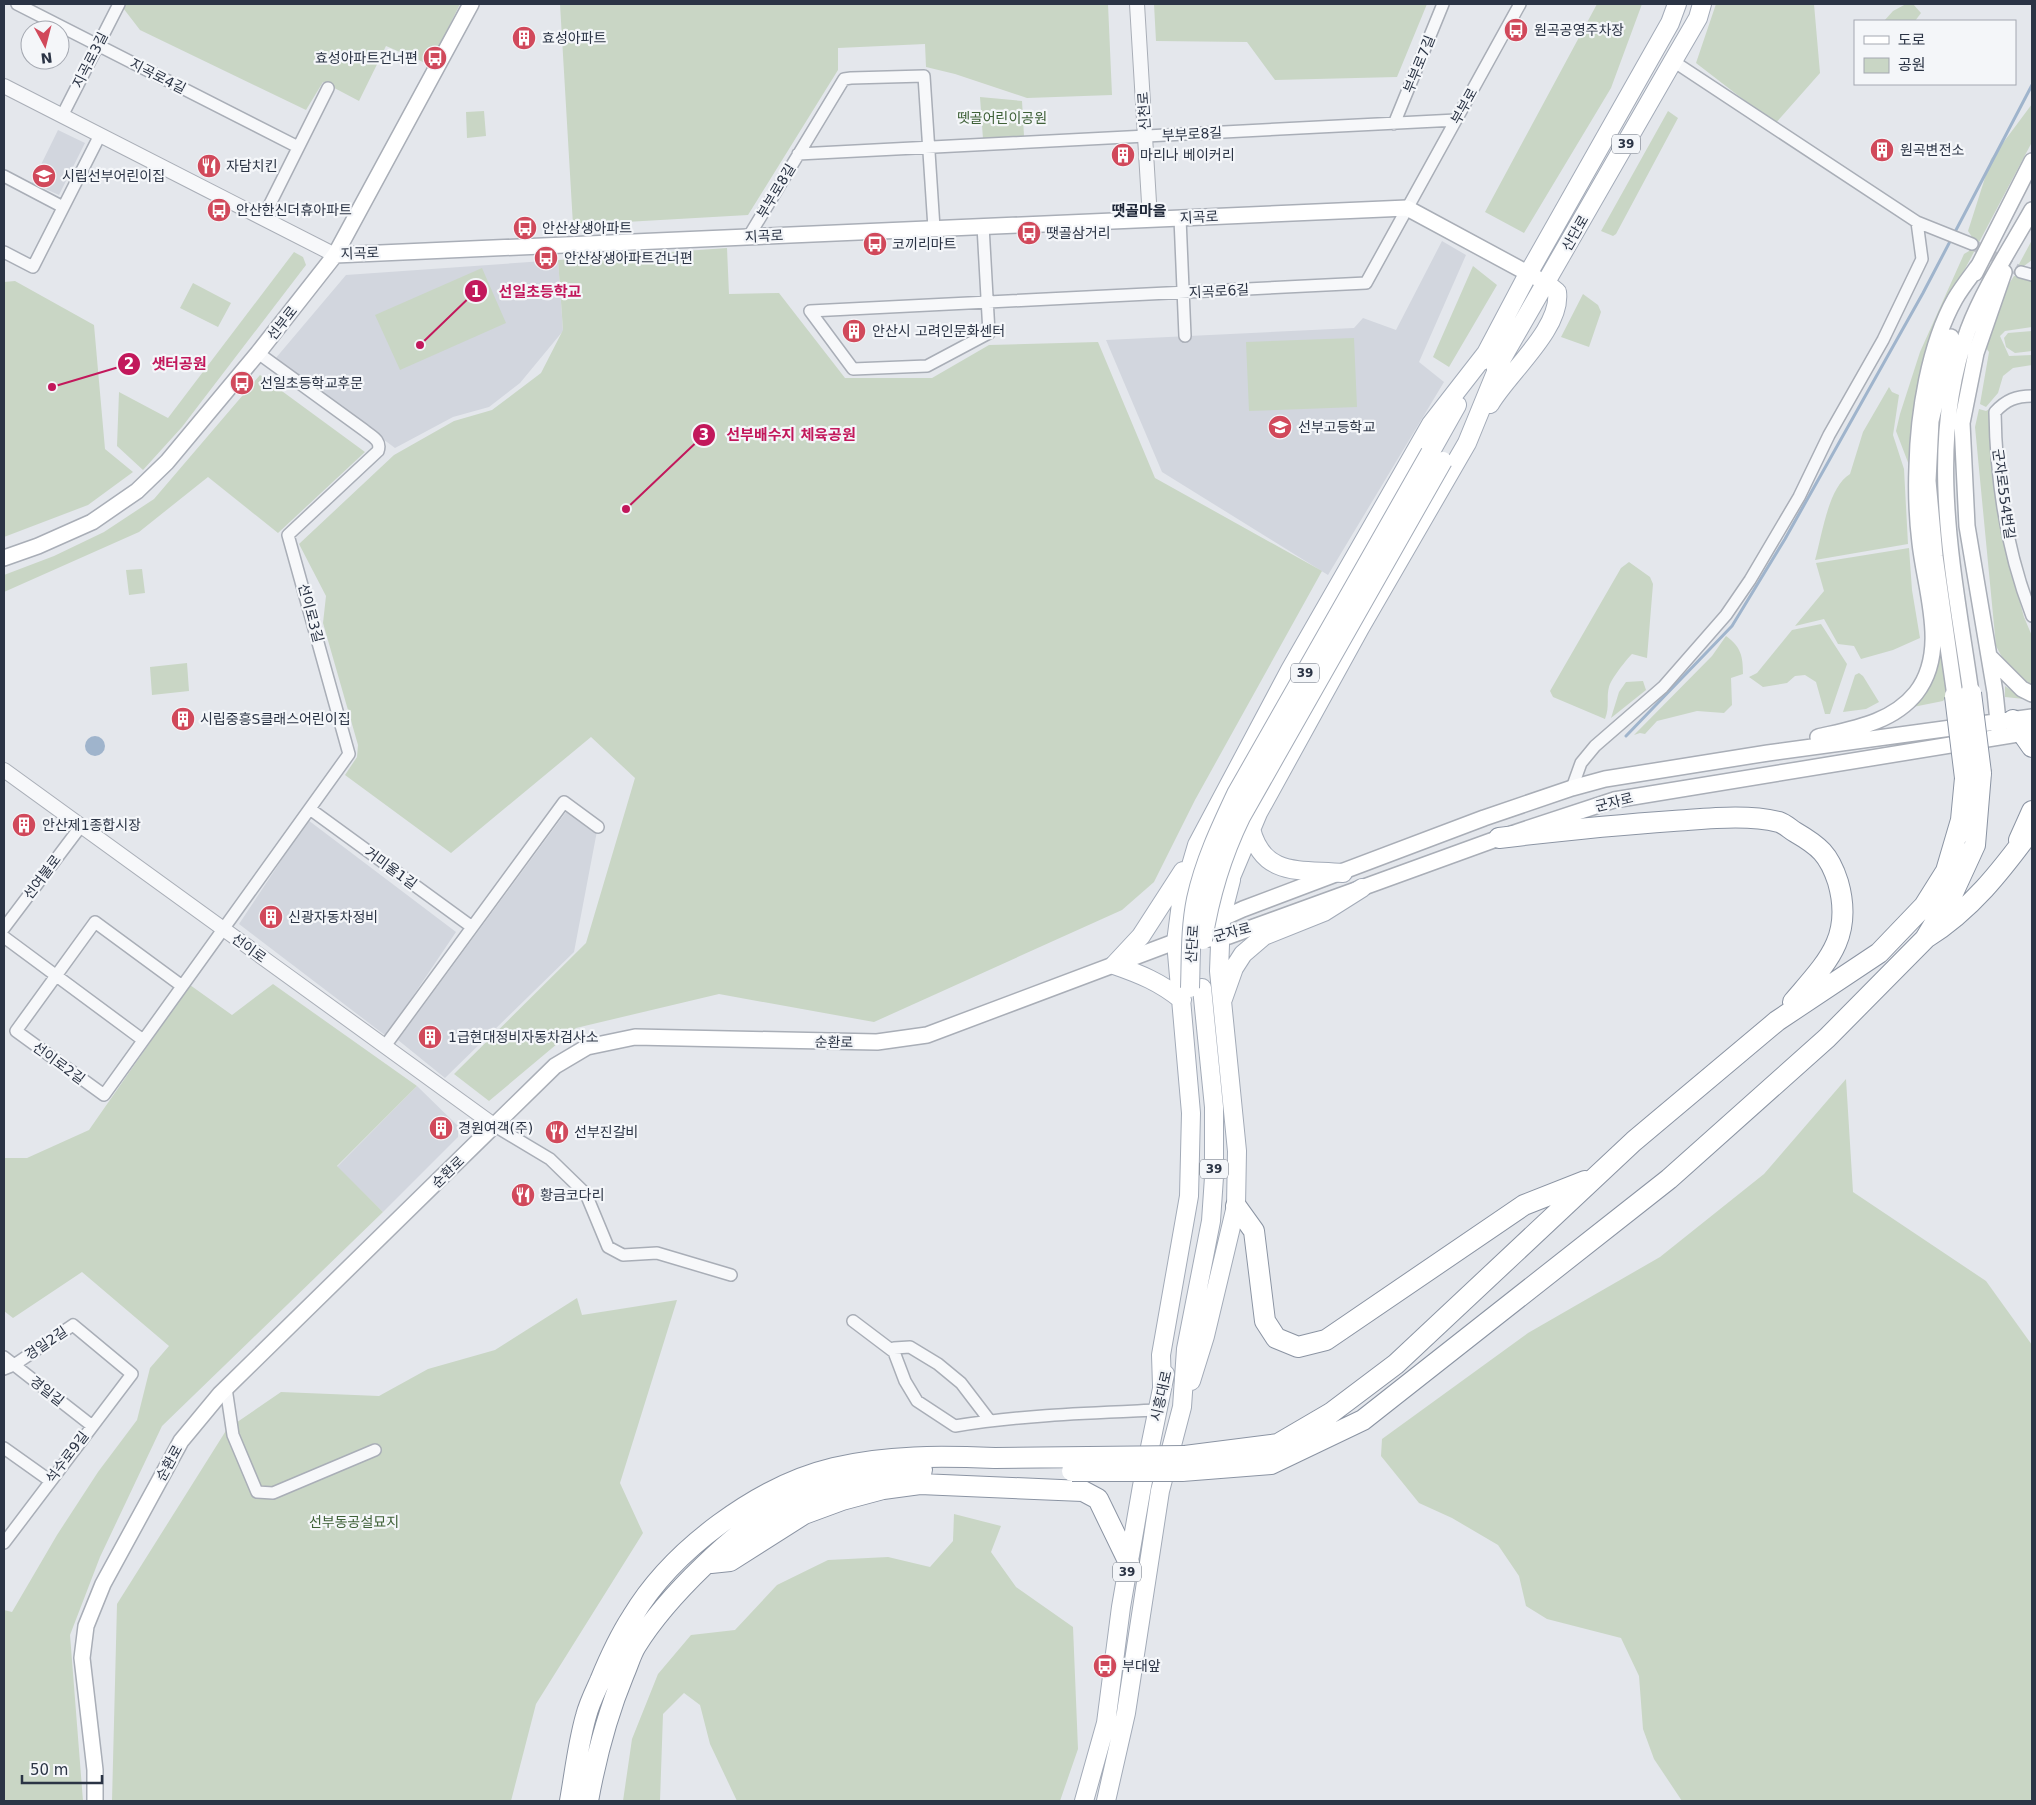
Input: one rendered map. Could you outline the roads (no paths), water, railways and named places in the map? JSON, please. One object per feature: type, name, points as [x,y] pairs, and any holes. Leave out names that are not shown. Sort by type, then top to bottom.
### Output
[{"type":"highway","points":[[1925,939],[1953,893],[1974,845],[1973,776],[1963,694]]},
{"type":"highway","points":[[1184,1463],[1278,1444],[1331,1414],[1396,1364],[1634,1141],[1776,1021],[1879,952],[1924,906],[1946,871],[1973,776]]},
{"type":"highway","points":[[2011,858],[2032,811]]},
{"type":"highway","points":[[1499,838],[1588,827],[1727,818],[1780,823],[1819,846],[1834,869],[1841,894],[1842,918],[1839,938],[1824,968],[1776,1021]]},
{"type":"highway","points":[[588,1801],[596,1758],[612,1703],[635,1647],[674,1596],[706,1564],[746,1530],[786,1504],[836,1484],[879,1474],[994,1464],[1271,1464],[1362,1420],[1669,1179],[1827,1038],[1925,939],[1957,917],[1983,892],[2032,830]]},
{"type":"highway","points":[[1236,1206],[1254,1230],[1265,1321],[1276,1338],[1298,1347],[1326,1340],[1524,1206],[1596,1176]]},
{"type":"highway","points":[[570,1801],[586,1715],[611,1656],[632,1616],[661,1578],[696,1544],[732,1515],[780,1487],[833,1468],[880,1459],[941,1456],[994,1464]]},
{"type":"highway","points":[[706,1564],[730,1561],[812,1512],[883,1489],[920,1484],[1083,1491],[1098,1499],[1129,1563]]},
{"type":"main road","name":"선부로","points":[[4,558],[38,546],[92,522],[137,491],[167,462],[258,353],[335,255],[471,4]]},
{"type":"main road","name":"산단로","points":[[1494,356],[1528,274],[1621,112],[1670,23],[1677,4]]},
{"type":"main road","name":"산단로","points":[[1191,992],[1201,952],[1202,901],[1241,817],[1494,356],[1546,283],[1698,18],[1702,4]]},
{"type":"main road","points":[[1963,694],[1935,556],[1928,471],[1931,421],[1953,328],[1979,264],[2032,161]]},
{"type":"main road","name":"지곡로","points":[[335,255],[1408,208]]},
{"type":"main road","points":[[1192,866],[1191,877],[1194,885],[1201,892],[1208,894],[1225,888],[1250,829],[1360,628],[1495,396],[1547,327],[1558,302],[1556,292],[1546,283],[1408,208]]},
{"type":"main road","points":[[1963,694],[1945,481],[1945,450],[1955,379],[1968,330],[1985,292],[2032,210]]},
{"type":"main road","points":[[2010,249],[1976,353],[1962,423],[1968,526],[1989,656],[2019,730]]},
{"type":"main road","points":[[1768,753],[1861,727],[1898,711],[1916,693],[1924,678],[1931,660],[1933,642],[1917,509],[1917,467],[1921,414],[1931,365],[1944,327],[1955,299],[1979,264]]},
{"type":"main road","points":[[1467,443],[1494,356]]},
{"type":"main road","points":[[1191,992],[1114,965],[1141,936],[1166,899],[1199,842],[1290,670],[1431,424],[1494,356]]},
{"type":"main road","points":[[1989,656],[2022,689],[2032,694]]},
{"type":"main road","name":"군자로","points":[[1176,942],[1221,919],[1261,902],[1484,818],[1572,788],[1605,779],[1768,753],[2019,730]]},
{"type":"main road","name":"군자로","points":[[1176,942],[1220,938],[1499,838],[1614,800],[2019,730]]},
{"type":"main road","points":[[1250,829],[1259,853],[1272,863],[1285,869],[1299,871],[1343,872]]},
{"type":"main road","points":[[1162,1386],[1161,1355],[1189,1196],[1191,1113],[1183,1044],[1191,992],[1176,942],[1182,896],[1199,842]]},
{"type":"main road","points":[[1182,1407],[1205,1336],[1236,1206],[1237,1152],[1219,971],[1221,919],[1231,877]]},
{"type":"main road","points":[[1221,1001],[1234,968],[1243,954],[1264,936],[1324,912],[1362,888]]},
{"type":"main road","points":[[1261,902],[1256,909],[1255,916],[1259,920],[1267,922]]},
{"type":"main road","name":"순환로","points":[[96,1801],[95,1770],[82,1658],[86,1626],[103,1584],[181,1441],[226,1388],[555,1066],[587,1047],[611,1041],[665,1037],[877,1042],[927,1035],[1176,942]]},
{"type":"main road","points":[[1191,992],[1182,991],[1188,984],[1198,980],[1208,981],[1215,987],[1221,1001]]},
{"type":"main road","name":"시흥대로","points":[[1084,1801],[1106,1723],[1129,1563],[1162,1386],[1180,1346],[1212,1222],[1214,1106],[1191,992]]},
{"type":"main road","name":"시흥대로","points":[[1106,1801],[1127,1705],[1160,1491],[1182,1407],[1180,1346]]},
{"type":"street","name":"지곡로4길","points":[[17,4],[298,148]]},
{"type":"street","name":"지곡로3길","points":[[62,116],[119,4]]},
{"type":"street","name":"신천로","points":[[1137,4],[1150,219]]},
{"type":"street","name":"부부로7길","points":[[1394,124],[1443,4]]},
{"type":"street","name":"부부로","points":[[1408,208],[1520,4]]},
{"type":"street","points":[[1673,61],[1918,222],[1968,242]]},
{"type":"street","points":[[798,154],[844,80],[924,76],[934,228]]},
{"type":"street","name":"지곡로","points":[[4,86],[335,255]]},
{"type":"street","points":[[263,218],[328,88]]},
{"type":"street","name":"부부로8길","points":[[749,236],[798,154],[1456,120]]},
{"type":"street","points":[[4,252],[33,267],[100,135]]},
{"type":"street","points":[[4,176],[63,207]]},
{"type":"street","name":"지곡로6길","points":[[987,302],[988,333],[927,366],[853,369],[810,311],[987,302],[1184,293],[1366,283],[1408,208]]},
{"type":"street","points":[[1180,218],[1185,336]]},
{"type":"street","points":[[1572,788],[1581,763],[1595,746],[1663,687],[1726,615],[1750,580],[1800,497],[1829,435],[1883,340],[1922,259],[1918,222]]},
{"type":"street","points":[[983,226],[987,302]]},
{"type":"street","points":[[2021,272],[2032,275]]},
{"type":"street","name":"선이로3길","points":[[223,929],[349,754],[288,535],[378,451],[379,446],[378,440],[258,353]]},
{"type":"street","name":"군자로554번길","points":[[2032,396],[2021,396],[2005,401],[1995,412],[2000,486],[2014,559],[2032,616]]},
{"type":"street","name":"선이로","points":[[4,770],[495,1126]]},
{"type":"street","points":[[385,1046],[564,802],[598,827]]},
{"type":"street","name":"거미울1길","points":[[310,809],[472,927]]},
{"type":"street","name":"선여불로","points":[[4,928],[81,826]]},
{"type":"street","name":"선이로2길","points":[[182,986],[95,922],[16,1031],[104,1095],[223,929]]},
{"type":"street","points":[[4,937],[143,1040]]},
{"type":"street","points":[[495,1126],[550,1160],[586,1194],[608,1247],[622,1255],[657,1253],[731,1275]]},
{"type":"street","points":[[852,1321],[894,1352],[905,1381],[917,1401],[940,1419],[955,1426],[1046,1415],[1158,1410]]},
{"type":"street","name":"경일2길","points":[[9,1367],[73,1325],[132,1374]]},
{"type":"street","points":[[894,1348],[910,1347],[938,1364],[961,1383],[990,1421]]},
{"type":"street","name":"경일길","points":[[4,1357],[9,1367],[91,1425]]},
{"type":"street","name":"석수로9길","points":[[4,1543],[18,1521],[132,1374]]},
{"type":"street","points":[[226,1388],[233,1435],[258,1492],[273,1492],[375,1450]]},
{"type":"street","points":[[4,1448],[50,1480]]},
{"type":"street","points":[[4,1527],[18,1521]]},
{"type":"water","points":[[91,736],[99,736],[105,742],[105,750],[99,756],[91,756],[85,750],[85,742]]},
{"type":"waterway","points":[[1626,736],[1732,626],[1785,539],[1923,293],[2032,85]]},
{"type":"tunnel","points":[[1972,244],[2021,272]]},
{"type":"place","name":"원곡공영주차장","points":[[1516,30]]},
{"type":"place","name":"효성아파트","points":[[524,38]]},
{"type":"place","name":"효성아파트건너편","points":[[435,58]]},
{"type":"place","name":"원곡변전소","points":[[1882,150]]},
{"type":"place","name":"마리나 베이커리","points":[[1123,155]]},
{"type":"place","name":"자담치킨","points":[[209,166]]},
{"type":"place","name":"시립선부어린이집","points":[[44,176]]},
{"type":"place","name":"안산한신더휴아파트","points":[[219,210]]},
{"type":"place","name":"안산상생아파트","points":[[525,228]]},
{"type":"place","name":"땟골삼거리","points":[[1029,233]]},
{"type":"place","name":"코끼리마트","points":[[875,244]]},
{"type":"place","name":"안산상생아파트건너편","points":[[546,258]]},
{"type":"place","name":"안산시 고려인문화센터","points":[[854,331]]},
{"type":"place","name":"선일초등학교","points":[[420,345]]},
{"type":"place","name":"선일초등학교후문","points":[[242,383]]},
{"type":"place","name":"샛터공원","points":[[52,387]]},
{"type":"place","name":"선부고등학교","points":[[1280,427]]},
{"type":"place","name":"선부배수지 체육공원","points":[[626,509]]},
{"type":"place","name":"시립중흥S클래스어린이집","points":[[183,719]]},
{"type":"place","name":"안산제1종합시장","points":[[24,825]]},
{"type":"place","name":"신광자동차정비","points":[[271,917]]},
{"type":"place","name":"1급현대정비자동차검사소","points":[[430,1037]]},
{"type":"place","name":"경원여객(주)","points":[[441,1128]]},
{"type":"place","name":"선부진갈비","points":[[557,1132]]},
{"type":"place","name":"황금코다리","points":[[523,1195]]},
{"type":"place","name":"부대앞","points":[[1105,1666]]},
{"type":"district","name":"땟골마을","points":[[1139,211]]},
{"type":"park label","name":"뗏골어린이공원","points":[[1002,118]]},
{"type":"park label","name":"선부동공설묘지","points":[[354,1522]]}]
